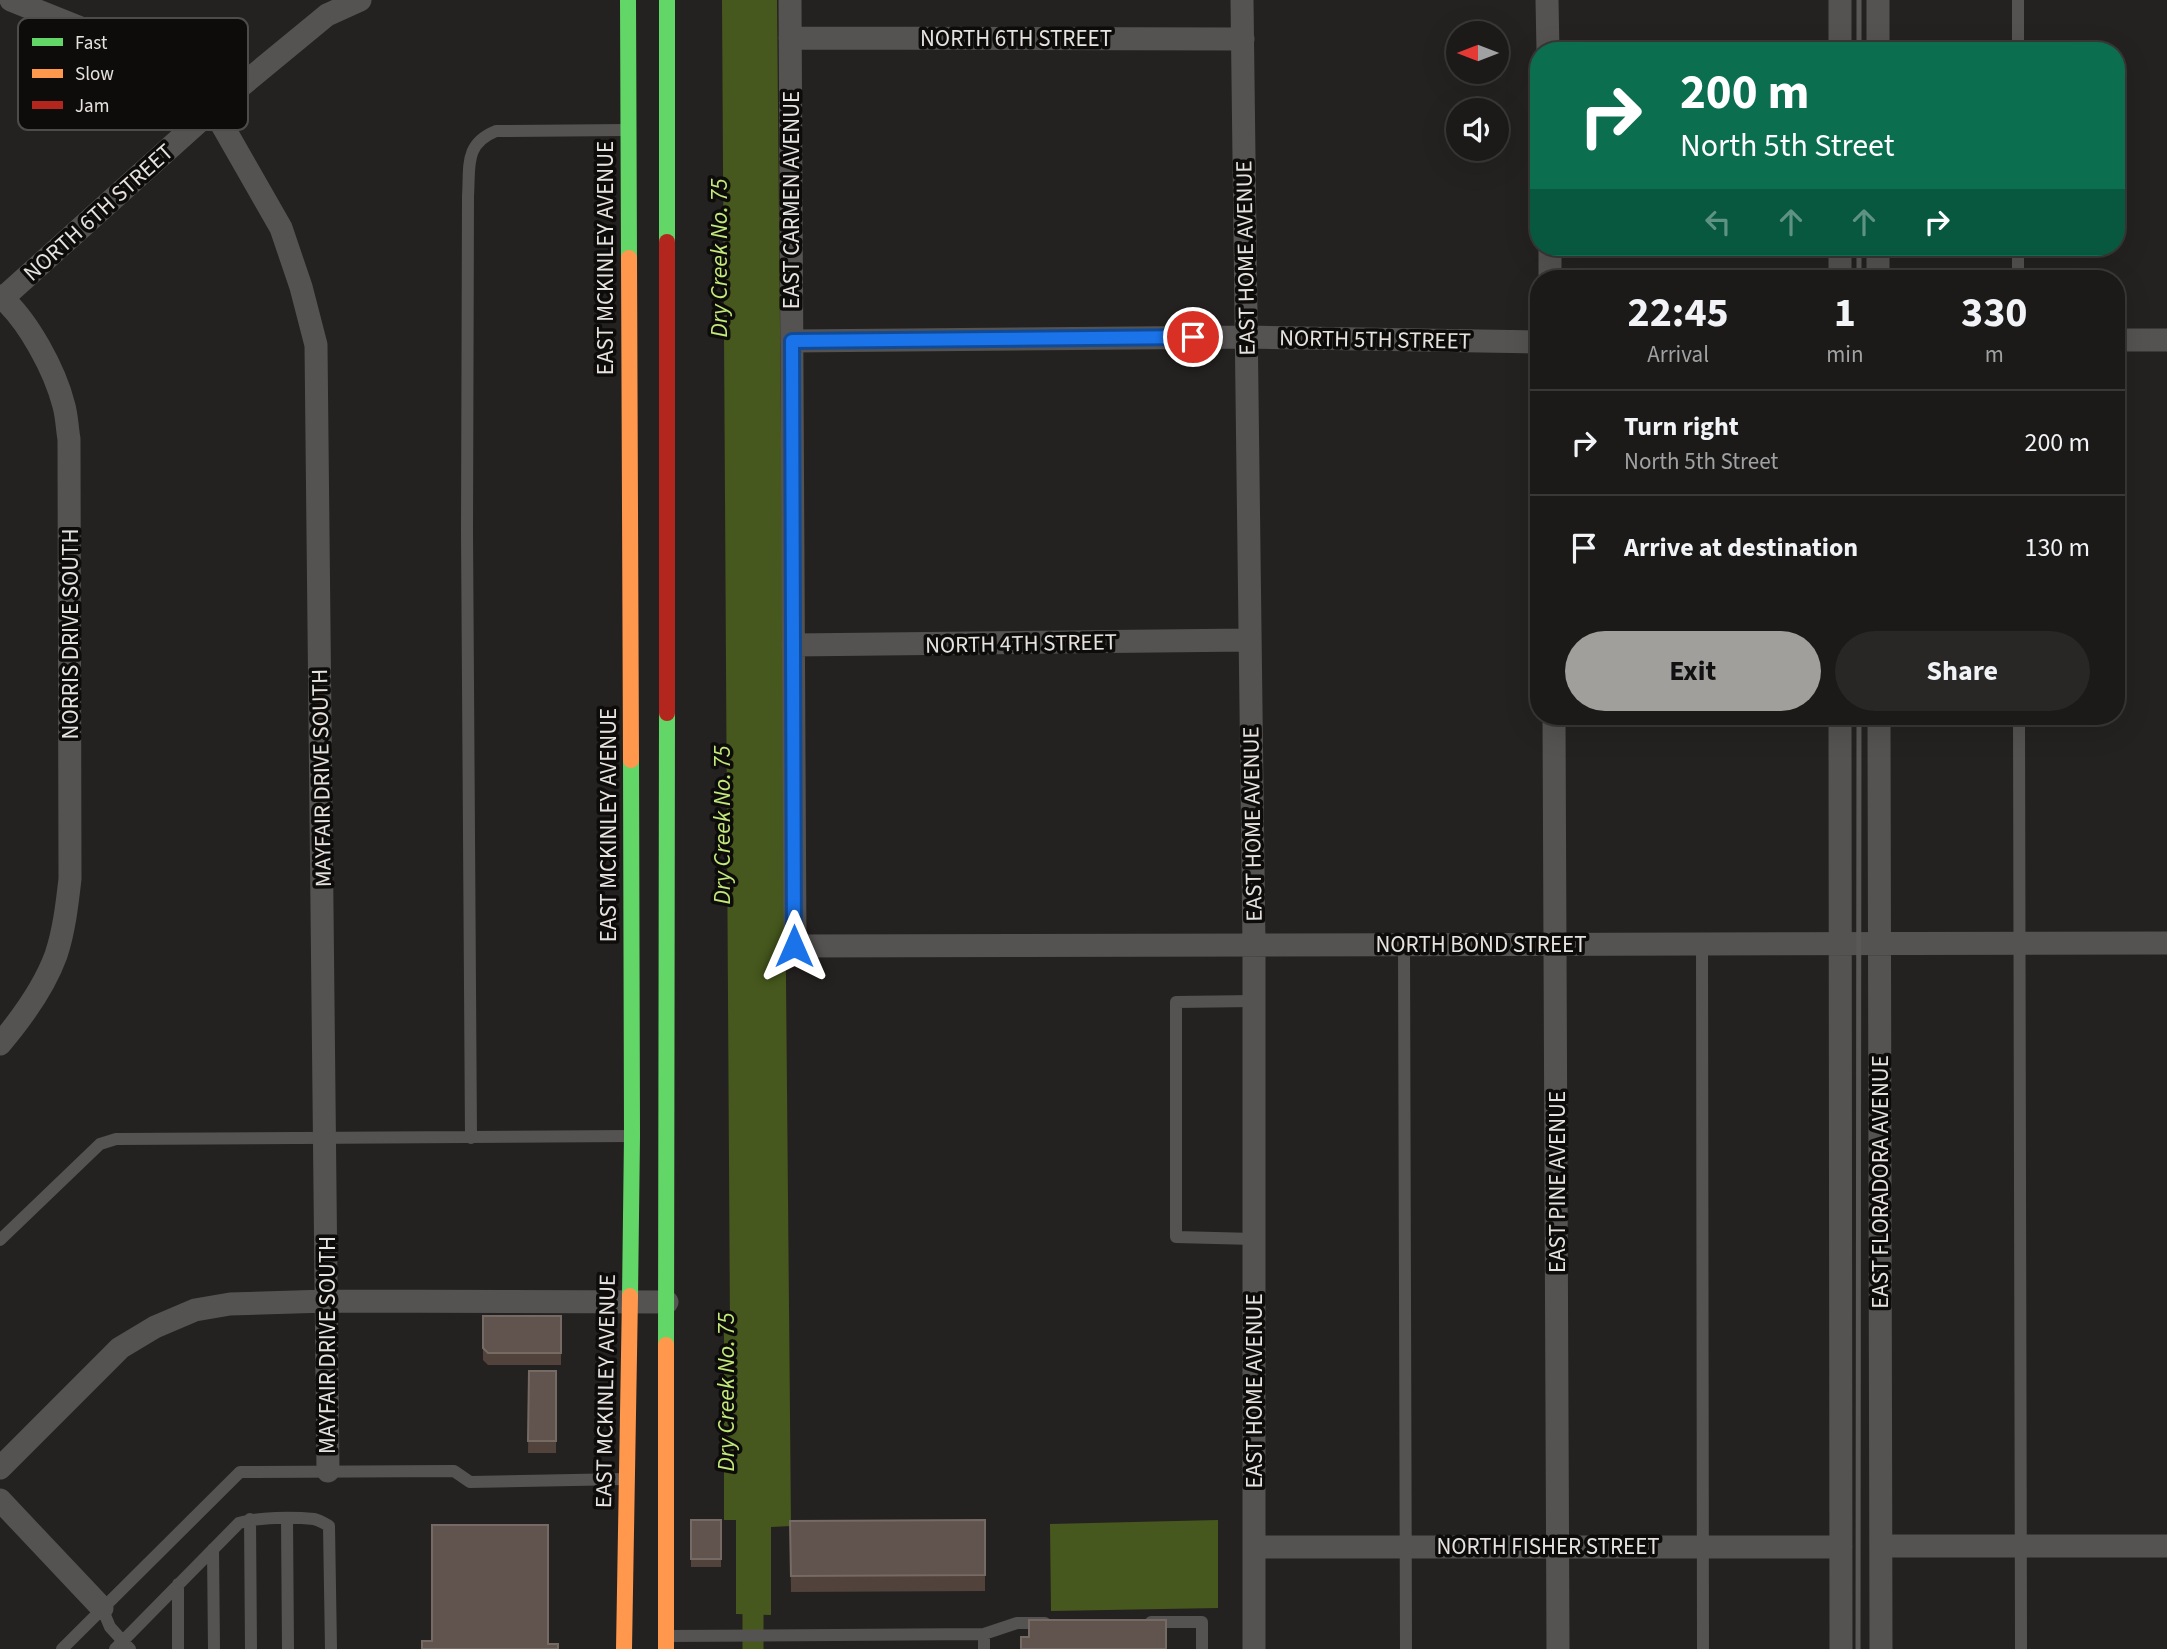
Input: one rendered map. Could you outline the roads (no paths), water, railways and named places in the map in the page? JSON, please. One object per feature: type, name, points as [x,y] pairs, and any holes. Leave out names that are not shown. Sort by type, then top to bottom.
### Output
[{"type":"main road","name":"EAST MCKINLEY AVENUE","points":[[624,1649],[632,1136],[628,0]]},
{"type":"main road","points":[[666,1642],[667,0]]},
{"type":"main road","points":[[650,166],[667,241]]},
{"type":"main road","points":[[626,1539],[641,1602]]},
{"type":"street","points":[[11,0],[56,18]]},
{"type":"street","name":"NORTH 6TH STREET","points":[[248,80],[327,15],[360,0]]},
{"type":"street","name":"EAST CARMEN AVENUE","points":[[790,0],[794,946]]},
{"type":"street","name":"EAST HOME AVENUE","points":[[1242,0],[1254,945],[1254,1649]]},
{"type":"street","points":[[1547,0],[1548,42]]},
{"type":"street","points":[[1840,0],[1840,42]]},
{"type":"street","points":[[1878,0],[1878,42]]},
{"type":"street","name":"NORTH 6TH STREET","points":[[790,38],[1243,39]]},
{"type":"street","name":"NORTH 6TH STREET","points":[[1,298],[189,130]]},
{"type":"street","name":"MAYFAIR DRIVE SOUTH","points":[[225,130],[281,228],[301,287],[316,345],[328,1471]]},
{"type":"street","name":"NORRIS DRIVE SOUTH","points":[[0,1044],[43,983],[55,956],[65,921],[70,879],[69,439],[64,407],[51,371],[32,336],[1,298]]},
{"type":"street","name":"NORTH 5TH STREET","points":[[792,341],[1246,337],[1530,342]]},
{"type":"street","points":[[2125,340],[2167,340]]},
{"type":"street","name":"NORTH 4TH STREET","points":[[793,645],[1250,640]]},
{"type":"street","name":"EAST PINE AVENUE","points":[[1554,725],[1558,1649]]},
{"type":"street","name":"EAST FLORADORA AVENUE","points":[[1840,725],[1841,1649]]},
{"type":"street","name":"EAST FLORADORA AVENUE","points":[[1879,725],[1881,1649]]},
{"type":"street","name":"NORTH BOND STREET","points":[[794,946],[2167,943]]},
{"type":"street","points":[[0,1468],[120,1348],[155,1327],[195,1310],[230,1304],[327,1301],[667,1302]]},
{"type":"street","points":[[0,1500],[102,1608]]},
{"type":"street","points":[[1881,1546],[2167,1546]]},
{"type":"street","name":"NORTH FISHER STREET","points":[[1254,1547],[1842,1547]]},
{"type":"lane","points":[[2018,0],[2018,42]]},
{"type":"lane","points":[[471,1138],[467,532],[468,196],[471,153],[481,137],[496,131],[627,130]]},
{"type":"lane","points":[[2019,725],[2021,1649]]},
{"type":"lane","points":[[1702,944],[1703,1649]]},
{"type":"lane","points":[[1404,945],[1406,1649]]},
{"type":"lane","points":[[1254,1001],[1176,1002],[1176,1237],[1254,1239]]},
{"type":"lane","points":[[0,1240],[100,1144],[116,1139],[632,1136]]},
{"type":"lane","points":[[62,1649],[240,1472],[454,1471],[470,1482],[627,1479]]},
{"type":"lane","points":[[102,1608],[122,1646],[178,1584],[239,1523],[250,1519],[317,1519],[329,1526],[331,1649]]},
{"type":"lane","points":[[250,1519],[251,1649]]},
{"type":"lane","points":[[287,1519],[288,1649]]},
{"type":"lane","points":[[213,1549],[214,1649]]},
{"type":"lane","points":[[178,1584],[178,1649]]},
{"type":"lane","points":[[666,1642],[736,1635],[984,1634],[1017,1623],[1056,1622]]},
{"type":"lane","points":[[1136,1622],[1202,1622],[1202,1649]]},
{"type":"lane","points":[[809,1634],[809,1649]]},
{"type":"lane","points":[[984,1634],[984,1649]]},
{"type":"water","points":[[722,0],[777,0],[791,1526],[771,1527],[771,1615],[736,1614],[736,1520],[724,1520],[724,1329],[730,1328]]},
{"type":"water","points":[[1218,1520],[1218,1608],[1051,1611],[1050,1524]]},
{"type":"waterway","name":"Dry Creek No. 75","points":[[753,1588],[753,1649]]},
{"type":"railway","points":[[1859,0],[1859,42]]},
{"type":"railway","points":[[1859,256],[1859,270]]},
{"type":"railway","points":[[1858,1649],[1859,725]]}]
